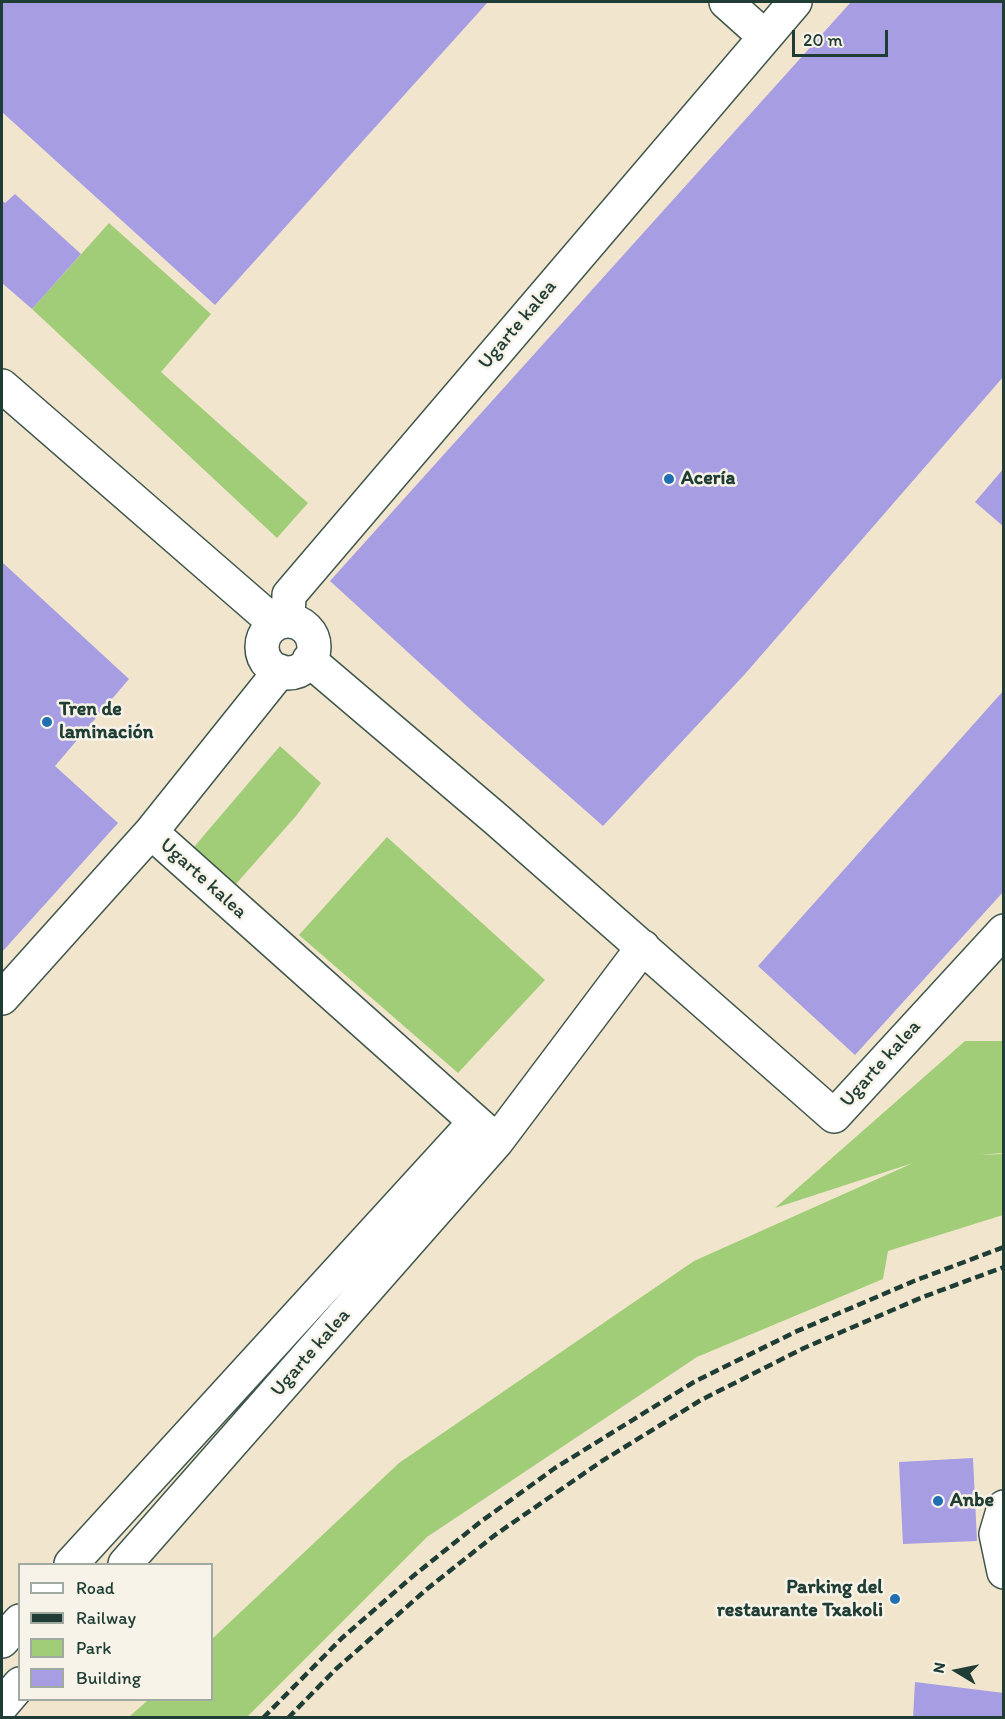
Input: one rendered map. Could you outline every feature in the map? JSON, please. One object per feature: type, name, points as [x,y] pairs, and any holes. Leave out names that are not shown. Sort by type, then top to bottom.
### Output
[{"type":"lane","points":[[726,2],[764,36]]},
{"type":"lane","name":"Ugarte kalea","points":[[795,2],[289,595],[282,622],[264,636],[262,653],[272,668],[295,666],[644,947],[834,1116],[1004,931]]},
{"type":"lane","points":[[2,386],[282,622],[296,622],[308,631],[313,646],[295,666]]},
{"type":"lane","name":"Ugarte kalea","points":[[2,998],[151,832],[295,666]]},
{"type":"lane","name":"Ugarte kalea","points":[[151,832],[486,1132]]},
{"type":"lane","name":"Ugarte kalea","points":[[126,1563],[486,1132],[644,947]]},
{"type":"lane","points":[[72,1563],[486,1132]]},
{"type":"lane","points":[[1004,1507],[996,1534],[1004,1572]]},
{"type":"lane","points":[[2,1641],[18,1623]]},
{"type":"lane","points":[[2,1705],[18,1686]]},
{"type":"green space","points":[[109,223],[211,314],[161,372],[308,503],[277,538],[32,309]]},
{"type":"green space","points":[[280,746],[321,783],[296,816],[236,884],[194,847]]},
{"type":"green space","points":[[387,837],[545,980],[458,1073],[299,935]]},
{"type":"green space","points":[[965,1041],[1003,1041],[1003,1153],[979,1155],[1003,1154],[1003,1215],[888,1251],[883,1279],[697,1357],[427,1537],[247,1717],[129,1717],[147,1701],[213,1701],[213,1638],[399,1463],[694,1261],[913,1163],[775,1208]]},
{"type":"building","points":[[3,2],[488,2],[215,305],[2,112]]},
{"type":"building","name":"Acería","points":[[851,2],[1004,2],[1004,376],[745,674],[603,826],[471,710],[330,581]]},
{"type":"building","points":[[15,194],[81,254],[32,309],[2,283],[2,200],[5,203]]},
{"type":"building","points":[[1004,468],[1004,527],[975,502]]},
{"type":"building","name":"Tren de laminación","points":[[2,562],[129,679],[55,766],[118,823],[2,952]]},
{"type":"building","points":[[1004,690],[1004,891],[855,1055],[758,966]]},
{"type":"building","name":"Anbe","points":[[973,1458],[977,1541],[903,1544],[899,1462]]},
{"type":"building","points":[[915,1682],[1004,1693],[1004,1718],[913,1718]]},
{"type":"railway","points":[[263,1718],[342,1638],[412,1577],[479,1523],[555,1468],[694,1382],[795,1332],[914,1281],[1004,1247]]},
{"type":"railway","points":[[288,1718],[336,1669],[427,1589],[495,1535],[602,1461],[701,1400],[804,1348],[923,1297],[1004,1267]]},
{"type":"place","name":"Acería","points":[[669,479]]},
{"type":"place","name":"Tren de laminación","points":[[47,722]]},
{"type":"place","name":"Anbe","points":[[938,1501]]},
{"type":"place","name":"Parking del restaurante Txakoli","points":[[895,1599]]}]
